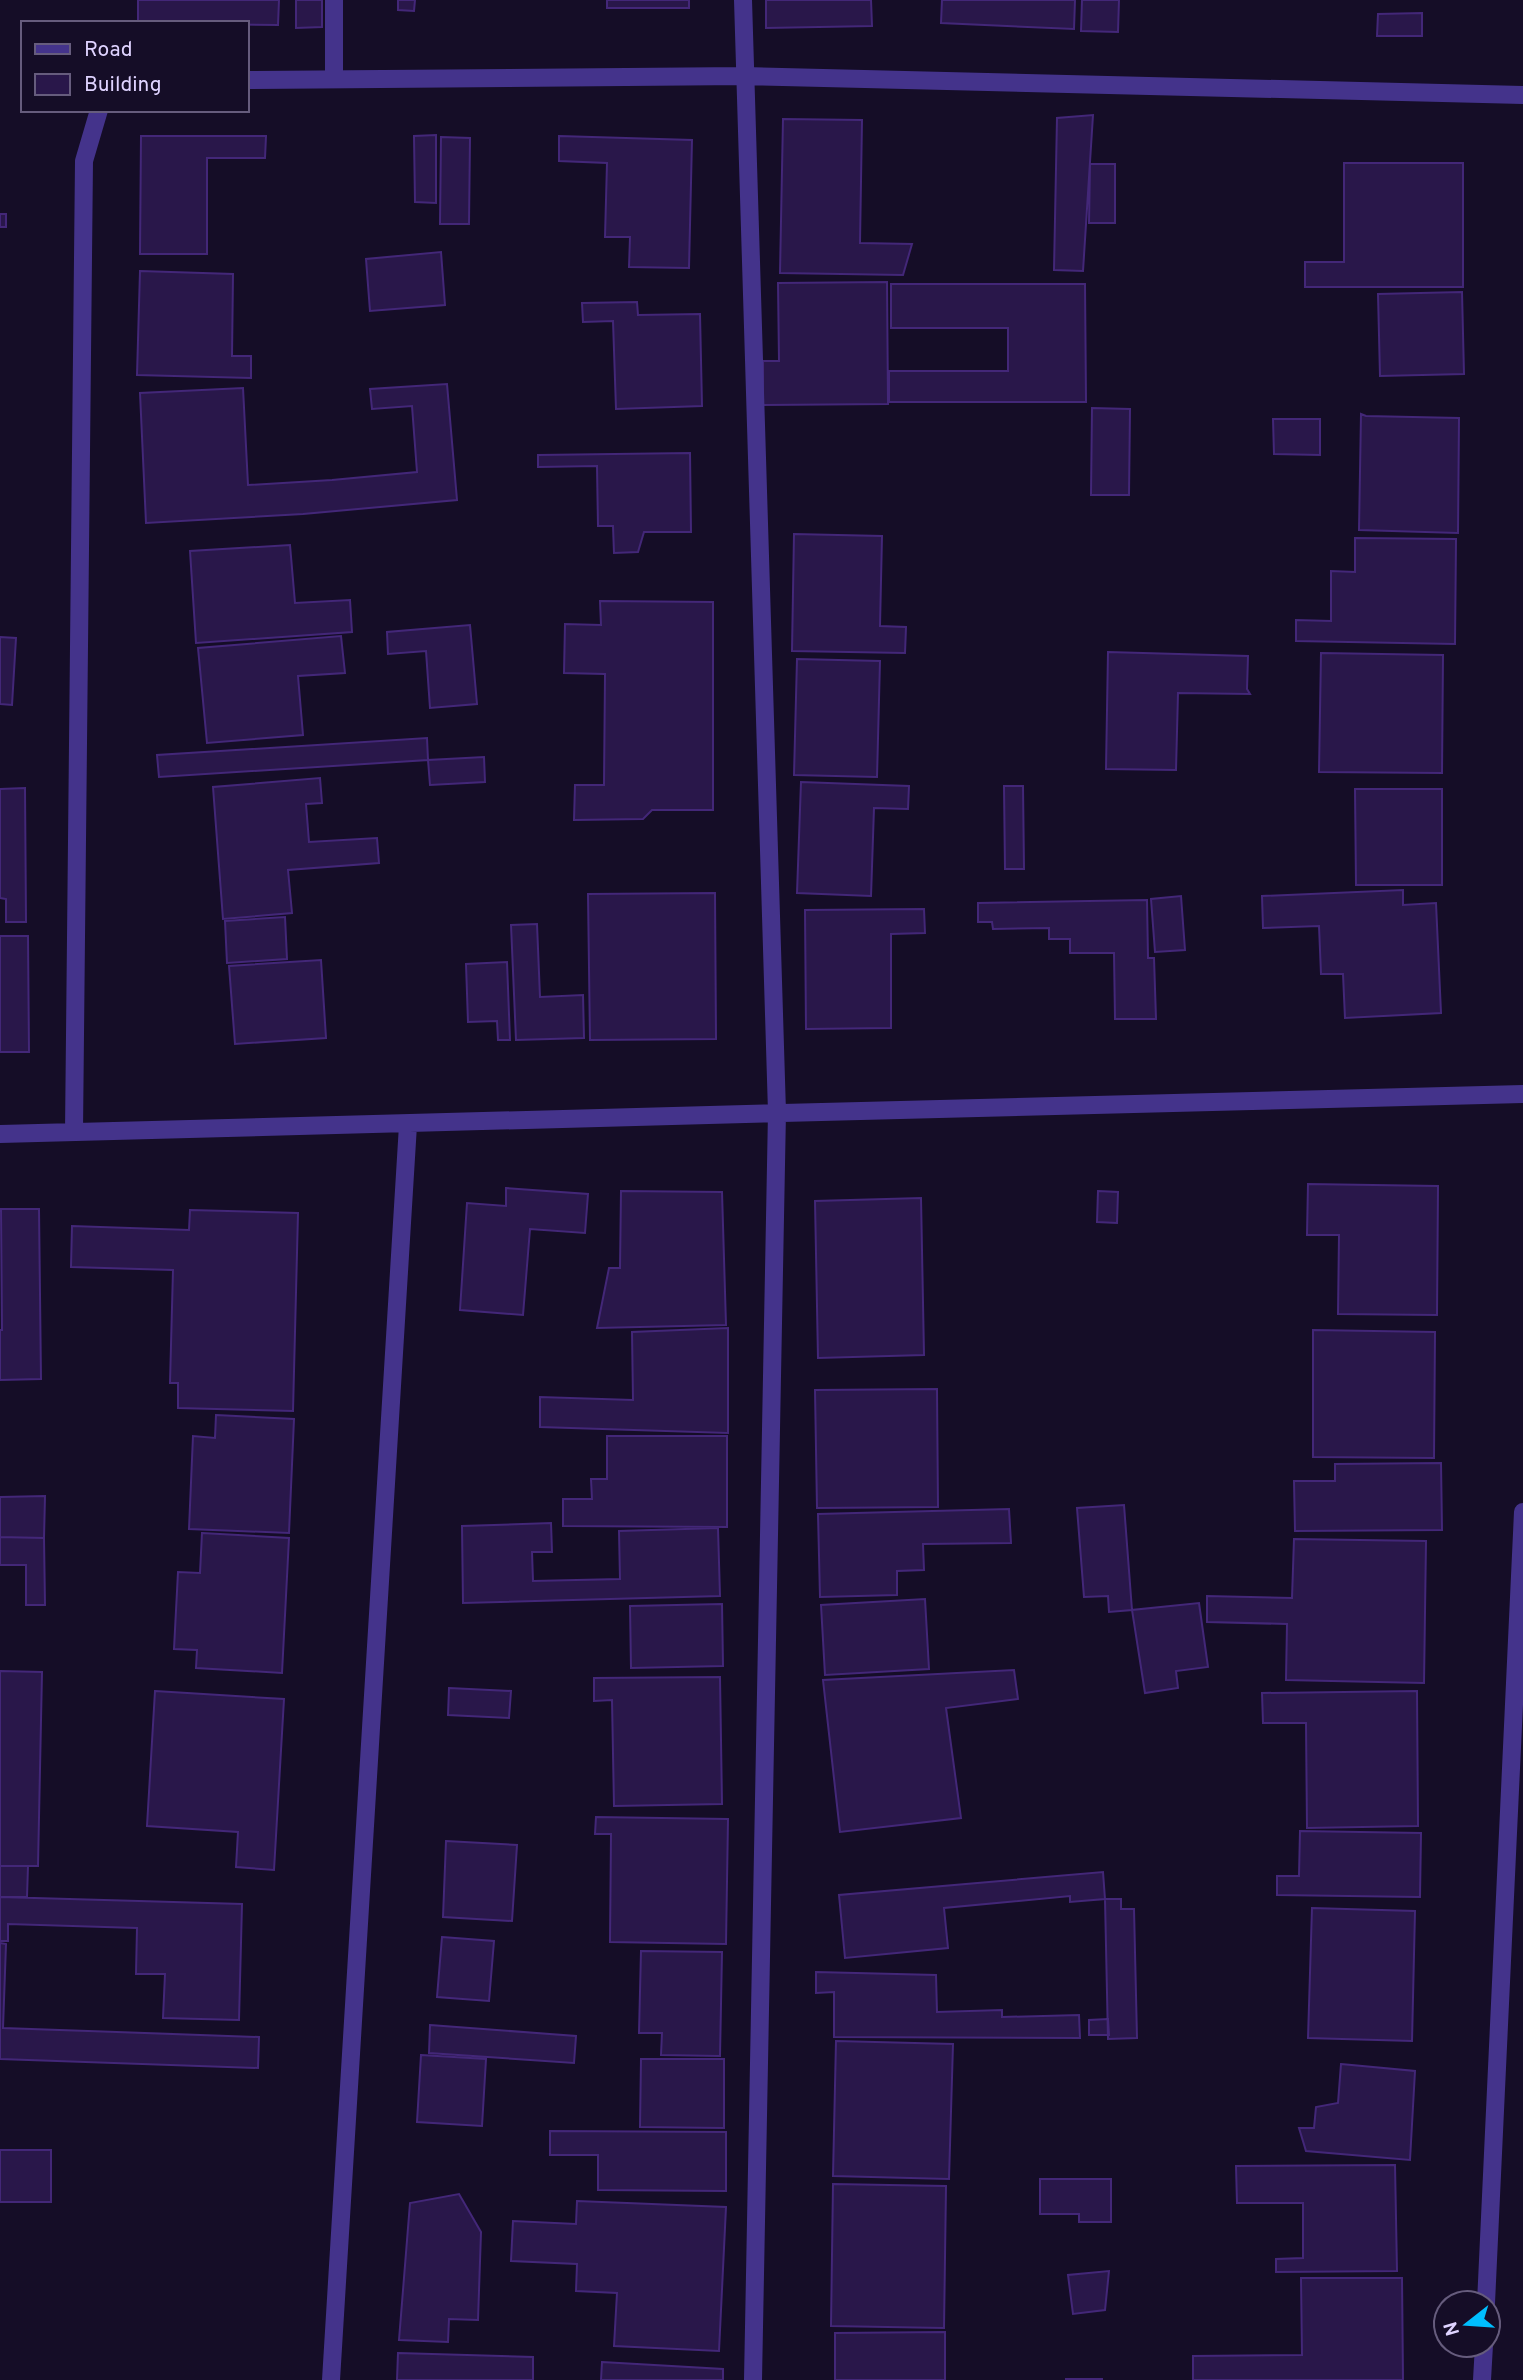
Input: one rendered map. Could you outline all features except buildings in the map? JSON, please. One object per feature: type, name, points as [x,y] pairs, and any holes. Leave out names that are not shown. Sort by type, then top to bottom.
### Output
[{"type":"street","points":[[334,0],[334,78]]},
{"type":"street","points":[[743,0],[777,1112],[753,2380]]},
{"type":"street","points":[[248,80],[744,76],[1523,95]]},
{"type":"street","points":[[74,1132],[84,161],[98,112]]},
{"type":"street","points":[[0,1134],[1523,1094]]},
{"type":"street","points":[[331,2380],[408,1125]]},
{"type":"street","points":[[1487,2289],[1523,1512]]},
{"type":"street","points":[[1482,2380],[1483,2359]]}]
